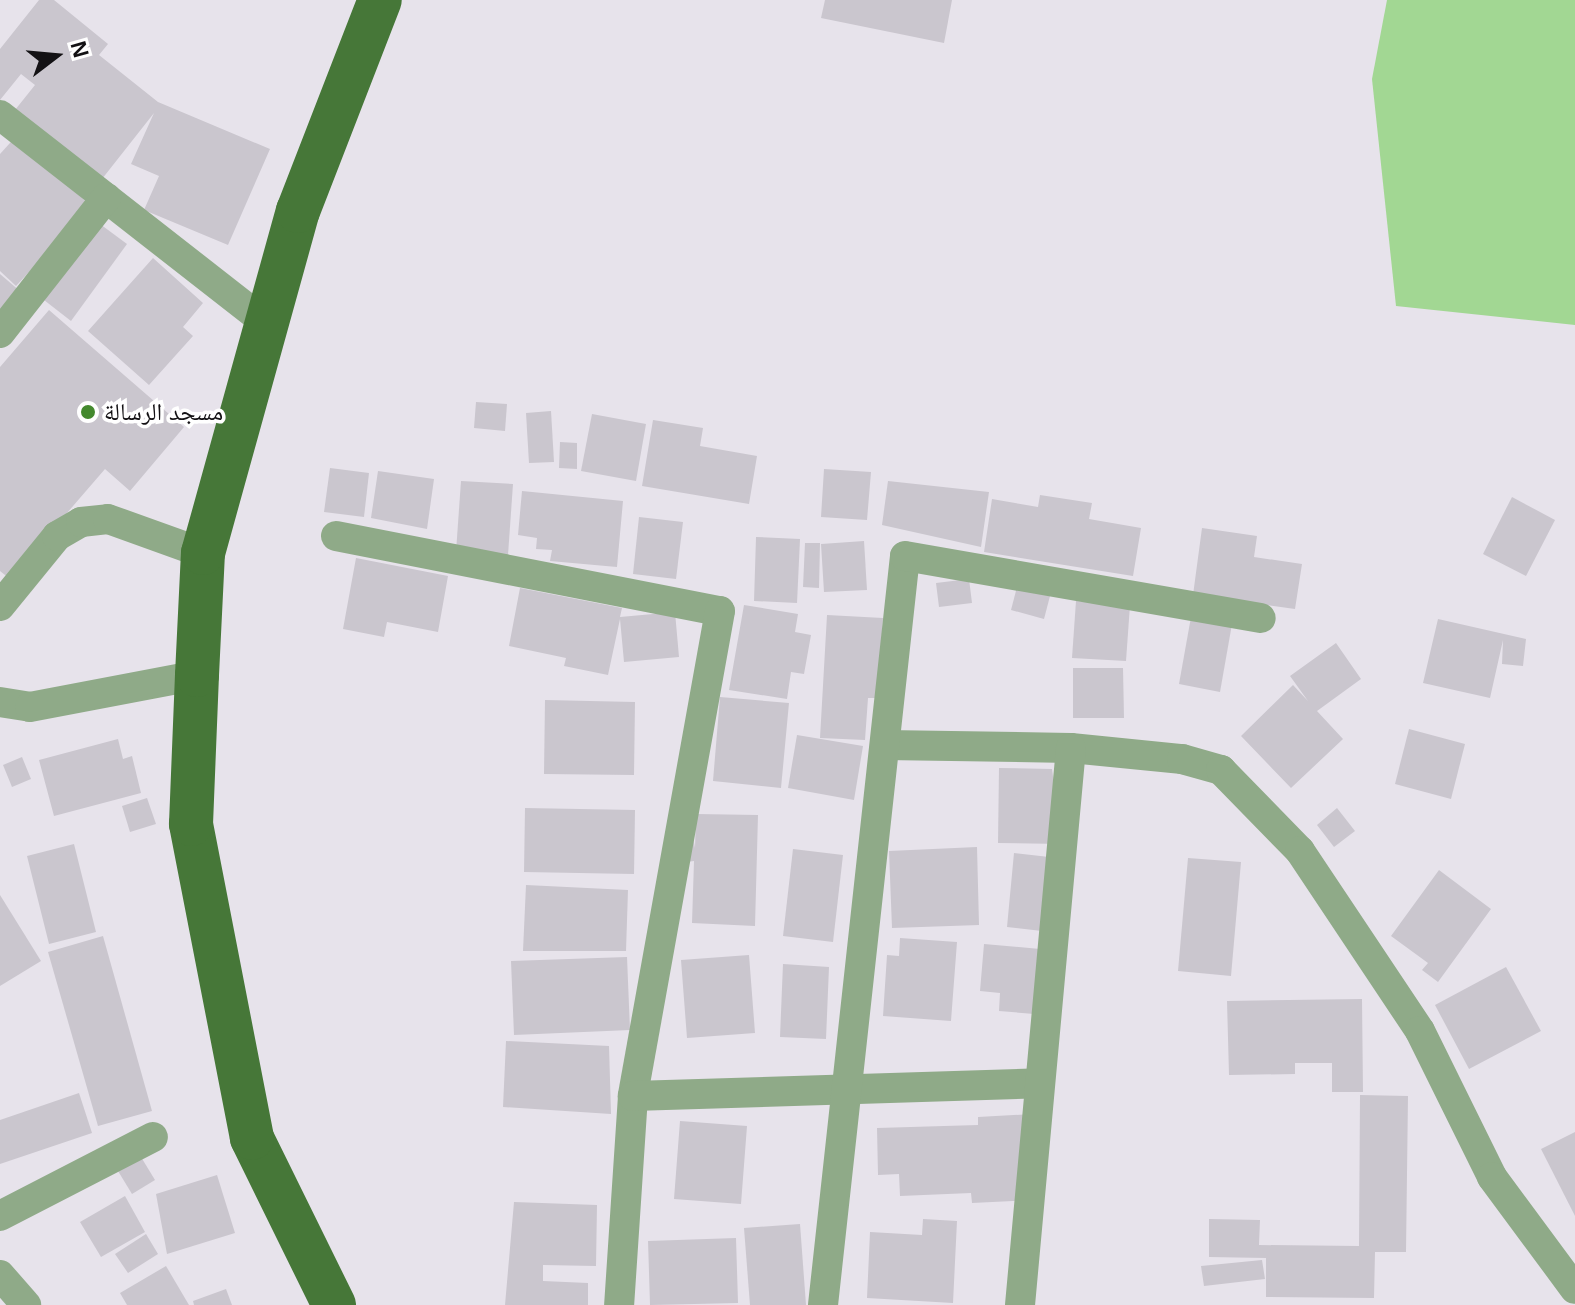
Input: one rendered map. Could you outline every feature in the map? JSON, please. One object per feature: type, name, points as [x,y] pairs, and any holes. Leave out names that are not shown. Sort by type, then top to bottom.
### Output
[{"type":"main road","points":[[334,1305],[252,1138],[191,824],[203,553],[269,325],[298,211],[380,0]]},
{"type":"street","points":[[0,115],[269,325]]},
{"type":"street","points":[[0,333],[106,198]]},
{"type":"street","points":[[0,606],[57,536],[81,522],[108,519],[203,553]]},
{"type":"street","points":[[336,536],[720,611],[633,1096],[619,1305]]},
{"type":"street","points":[[823,1305],[905,556],[1261,618]]},
{"type":"street","points":[[0,702],[30,707],[197,675]]},
{"type":"street","points":[[885,745],[1071,748],[1182,759],[1221,770],[1300,851],[1420,1031],[1492,1177],[1575,1289]]},
{"type":"street","points":[[1020,1305],[1071,748]]},
{"type":"street","points":[[633,1096],[1040,1083]]},
{"type":"street","points":[[0,1216],[153,1137]]},
{"type":"street","points":[[0,1275],[26,1305]]},
{"type":"green space","points":[[1387,0],[1575,0],[1575,325],[1396,306],[1372,79]]},
{"type":"building","points":[[39,0],[54,0],[108,44],[99,55],[158,102],[270,149],[228,245],[144,210],[159,176],[131,164],[154,113],[102,179],[15,110],[35,85],[21,74],[0,100],[0,49]]},
{"type":"building","points":[[825,0],[952,0],[944,43],[821,18]]},
{"type":"building","points":[[20,132],[90,206],[16,286],[0,271],[0,154]]},
{"type":"building","points":[[100,224],[127,244],[71,321],[44,300]]},
{"type":"building","points":[[153,258],[203,303],[183,327],[193,336],[149,385],[88,331]]},
{"type":"building","points":[[0,274],[21,292],[0,318]]},
{"type":"building","points":[[49,310],[184,427],[130,491],[105,469],[10,579],[0,571],[0,367]]},
{"type":"building","points":[[476,402],[507,404],[505,431],[474,428]]},
{"type":"building","points":[[551,411],[554,462],[529,463],[526,413]]},
{"type":"building","points":[[592,414],[646,424],[636,481],[581,471]]},
{"type":"building","points":[[653,420],[703,428],[700,446],[757,456],[749,504],[642,486]]},
{"type":"building","points":[[560,442],[577,443],[577,469],[559,468]]},
{"type":"building","points":[[330,468],[369,473],[364,517],[324,512]]},
{"type":"building","points":[[824,469],[871,472],[867,520],[821,517]]},
{"type":"building","points":[[378,471],[434,479],[427,529],[371,518]]},
{"type":"building","points":[[461,481],[513,484],[508,555],[456,552]]},
{"type":"building","points":[[888,481],[989,492],[981,547],[882,525]]},
{"type":"building","points":[[522,491],[623,501],[617,567],[550,561],[552,550],[536,549],[537,538],[518,535]]},
{"type":"building","points":[[1040,495],[1092,503],[1089,519],[1141,528],[1133,576],[984,552],[992,499],[1038,507]]},
{"type":"building","points":[[1512,497],[1555,520],[1526,576],[1483,554]]},
{"type":"building","points":[[639,517],[683,522],[676,579],[633,574]]},
{"type":"building","points":[[1202,528],[1257,536],[1254,557],[1302,564],[1295,609],[1193,595]]},
{"type":"building","points":[[756,537],[800,539],[797,603],[754,601]]},
{"type":"building","points":[[864,541],[867,590],[824,592],[821,544]]},
{"type":"building","points":[[805,543],[820,543],[819,588],[803,587]]},
{"type":"building","points":[[356,558],[448,576],[438,632],[387,622],[384,637],[343,629]]},
{"type":"building","points":[[969,579],[972,603],[939,607],[936,583]]},
{"type":"building","points":[[1017,587],[1050,596],[1044,619],[1011,610]]},
{"type":"building","points":[[520,588],[622,608],[620,617],[675,612],[679,657],[624,662],[620,619],[608,675],[564,666],[566,658],[509,646]]},
{"type":"building","points":[[1076,601],[1130,605],[1126,661],[1072,658]]},
{"type":"building","points":[[744,605],[798,614],[795,632],[811,635],[804,674],[791,672],[787,699],[729,690]]},
{"type":"building","points":[[827,615],[883,618],[878,698],[868,698],[865,740],[820,738]]},
{"type":"building","points":[[1191,617],[1232,624],[1220,692],[1179,684]]},
{"type":"building","points":[[1438,619],[1526,639],[1523,666],[1502,664],[1503,640],[1490,698],[1423,683]]},
{"type":"building","points":[[1336,643],[1361,679],[1317,711],[1343,739],[1291,788],[1241,736],[1293,685],[1308,701],[1290,676]]},
{"type":"building","points":[[1073,668],[1123,668],[1124,718],[1073,718]]},
{"type":"building","points":[[720,697],[789,703],[781,788],[713,781]]},
{"type":"building","points":[[545,700],[635,702],[634,775],[544,774]]},
{"type":"building","points":[[1409,729],[1465,744],[1451,799],[1395,784]]},
{"type":"building","points":[[797,735],[863,746],[854,800],[788,788]]},
{"type":"building","points":[[118,739],[123,759],[132,756],[141,793],[54,816],[39,760]]},
{"type":"building","points":[[22,757],[31,779],[12,787],[3,765]]},
{"type":"building","points":[[999,768],[1052,769],[1062,844],[998,843]]},
{"type":"building","points":[[147,798],[156,824],[130,832],[122,806]]},
{"type":"building","points":[[525,808],[635,810],[634,874],[524,872]]},
{"type":"building","points":[[1337,808],[1355,831],[1334,847],[1317,825]]},
{"type":"building","points":[[696,814],[758,815],[755,926],[692,923],[694,861],[686,862],[693,837],[695,848]]},
{"type":"building","points":[[74,844],[96,932],[49,944],[27,856]]},
{"type":"building","points":[[977,847],[979,925],[892,928],[889,851]]},
{"type":"building","points":[[793,849],[843,855],[833,942],[783,936]]},
{"type":"building","points":[[1014,853],[1067,859],[1068,934],[1007,927]]},
{"type":"building","points":[[1188,858],[1241,862],[1231,976],[1178,971]]},
{"type":"building","points":[[1439,870],[1491,909],[1438,982],[1422,970],[1428,963],[1391,936]]},
{"type":"building","points":[[526,885],[628,890],[626,951],[523,951]]},
{"type":"building","points":[[0,895],[41,961],[0,986]]},
{"type":"building","points":[[103,936],[152,1111],[98,1126],[48,952]]},
{"type":"building","points":[[900,938],[957,942],[951,1021],[883,1016],[887,955],[899,956]]},
{"type":"building","points":[[984,944],[1051,950],[1046,1015],[999,1011],[1000,993],[980,991]]},
{"type":"building","points":[[749,955],[755,1033],[687,1038],[681,960]]},
{"type":"building","points":[[627,957],[630,1030],[514,1035],[511,961]]},
{"type":"building","points":[[783,964],[829,967],[826,1039],[780,1037]]},
{"type":"building","points":[[1506,967],[1541,1031],[1469,1069],[1435,1005]]},
{"type":"building","points":[[1362,999],[1363,1092],[1332,1092],[1332,1063],[1295,1063],[1295,1074],[1229,1075],[1227,1001]]},
{"type":"building","points":[[506,1041],[609,1046],[611,1114],[503,1107]]},
{"type":"building","points":[[79,1093],[92,1133],[0,1164],[0,1120]]},
{"type":"building","points":[[1360,1095],[1408,1096],[1406,1252],[1375,1252],[1374,1298],[1266,1297],[1266,1258],[1209,1257],[1209,1219],[1260,1220],[1259,1245],[1359,1246]]},
{"type":"building","points":[[1033,1114],[1036,1200],[972,1203],[971,1193],[900,1196],[899,1174],[878,1175],[877,1128],[978,1125],[978,1117]]},
{"type":"building","points":[[680,1121],[747,1126],[741,1204],[674,1199]]},
{"type":"building","points":[[1575,1132],[1575,1216],[1541,1149]]},
{"type":"building","points":[[141,1157],[155,1180],[132,1194],[118,1171]]},
{"type":"building","points":[[217,1175],[235,1233],[167,1254],[156,1194]]},
{"type":"building","points":[[125,1196],[145,1232],[101,1257],[80,1222]]},
{"type":"building","points":[[514,1202],[597,1205],[596,1266],[543,1265],[543,1281],[588,1283],[588,1305],[505,1305]]},
{"type":"building","points":[[923,1219],[957,1221],[953,1303],[867,1298],[870,1232],[922,1235]]},
{"type":"building","points":[[800,1224],[806,1305],[750,1305],[744,1228]]},
{"type":"building","points":[[146,1234],[158,1254],[128,1273],[115,1254]]},
{"type":"building","points":[[736,1238],[738,1303],[650,1305],[648,1241]]},
{"type":"building","points":[[1262,1260],[1265,1279],[1204,1286],[1201,1266]]},
{"type":"building","points":[[166,1266],[189,1305],[127,1305],[120,1293]]},
{"type":"building","points":[[226,1289],[232,1305],[194,1305],[193,1301]]},
{"type":"place","name":"مسجد الرسالة","points":[[88,412]]}]
